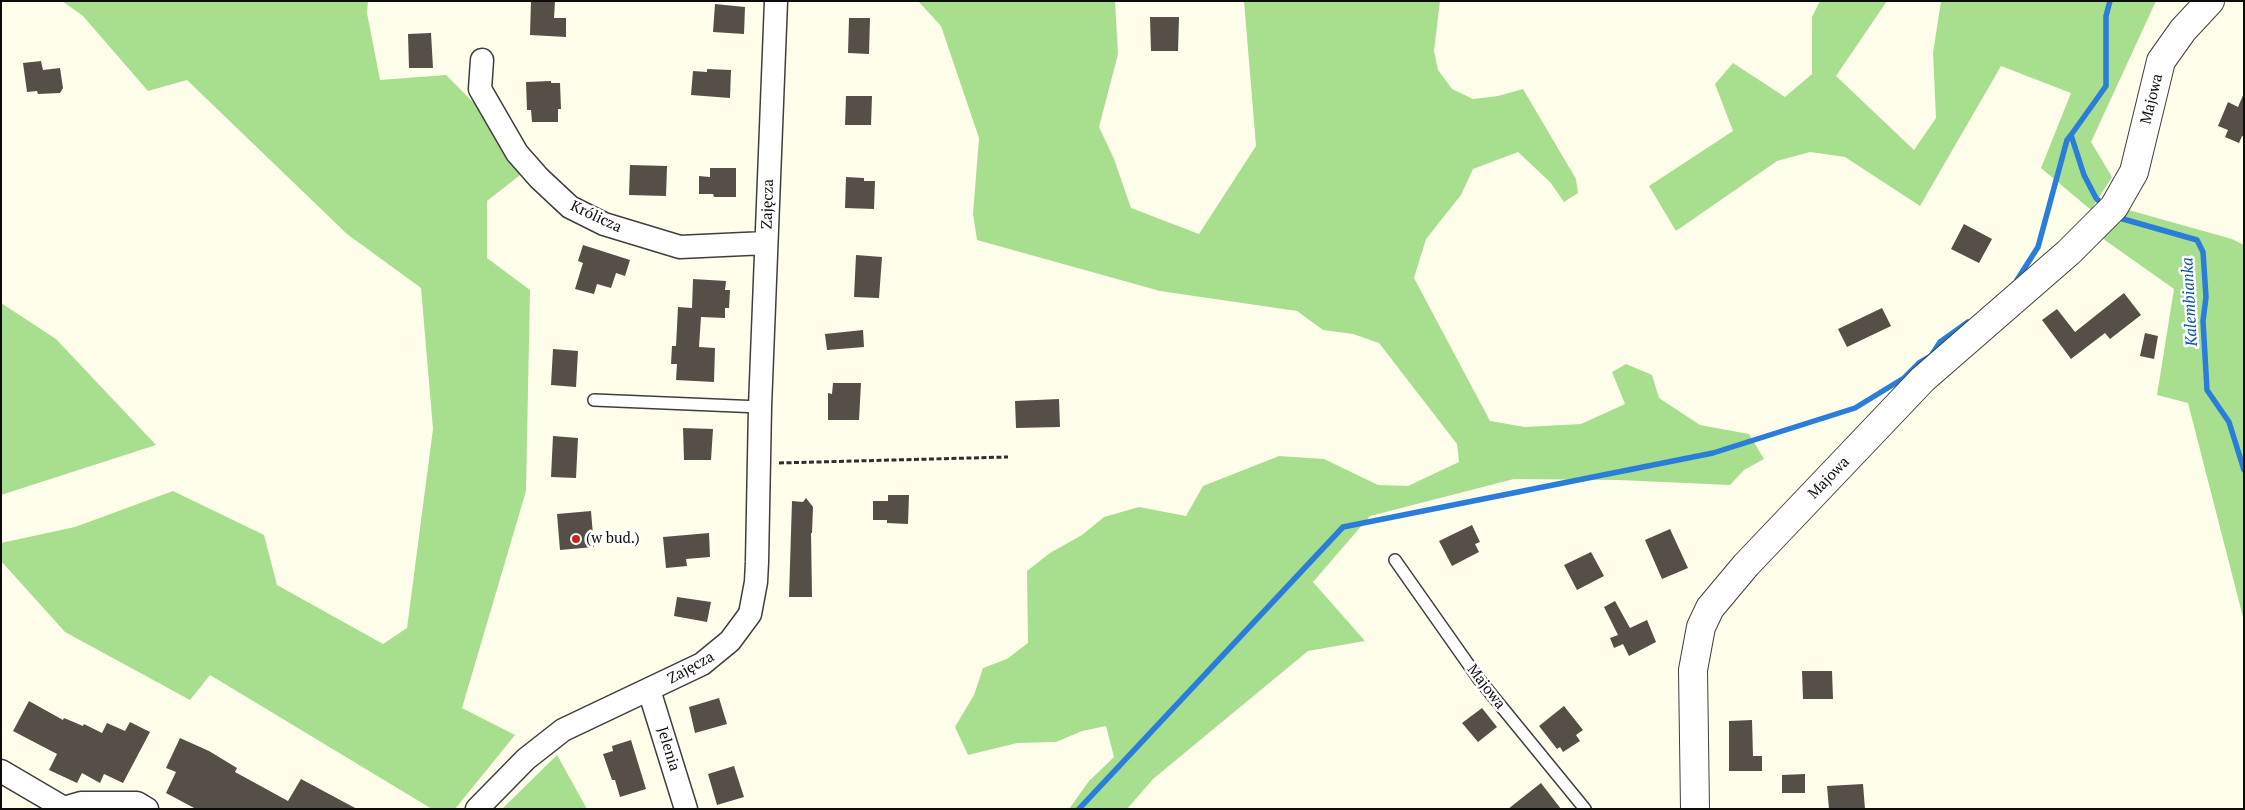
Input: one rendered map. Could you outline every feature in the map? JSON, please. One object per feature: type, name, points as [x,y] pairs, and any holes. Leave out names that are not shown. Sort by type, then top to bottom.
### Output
[{"type":"street","name":"Zajęcza","points":[[477,809],[526,758],[563,730],[702,664],[719,652],[730,641],[750,614],[756,582],[758,464],[776,1]]},
{"type":"street","name":"Majowa","points":[[1695,809],[1693,670],[1701,627],[1710,608],[1746,565],[1923,379],[2069,252],[2110,212],[2134,172],[2161,61],[2183,30],[2210,1]]},
{"type":"street","name":"Królicza","points":[[482,60],[480,89],[517,152],[539,178],[570,207],[604,224],[680,247],[766,243]]},
{"type":"street","name":"Jelenia","points":[[650,690],[686,809]]},
{"type":"street","points":[[1,771],[64,808],[81,803],[137,803],[147,809]]},
{"type":"lane","points":[[594,400],[760,407]]},
{"type":"lane","name":"Majowa","points":[[1395,560],[1478,678],[1585,809]]},
{"type":"path","points":[[758,464],[1008,457]]},
{"type":"green space","points":[[62,1],[368,1],[367,13],[380,80],[446,75],[482,111],[520,175],[487,201],[487,258],[530,290],[526,491],[462,708],[515,735],[455,809],[432,809],[210,675],[190,700],[65,632],[1,561],[1,543],[75,527],[173,491],[264,535],[277,585],[383,644],[407,628],[433,429],[421,288],[347,234],[187,80],[148,91],[83,16]]},
{"type":"green space","points":[[918,1],[1115,1],[1118,54],[1099,127],[1114,159],[1131,208],[1199,234],[1256,146],[1244,1],[1440,1],[1434,51],[1438,70],[1452,89],[1473,99],[1498,96],[1523,89],[1576,179],[1578,193],[1564,202],[1550,182],[1518,152],[1473,169],[1461,195],[1426,239],[1414,278],[1490,421],[1525,427],[1581,424],[1625,404],[1612,372],[1626,364],[1652,375],[1659,398],[1700,425],[1749,434],[1764,459],[1744,470],[1730,485],[1618,480],[1514,479],[1370,516],[1313,582],[1365,641],[1308,651],[1153,779],[1127,809],[1069,809],[1089,781],[1114,757],[1106,726],[1082,731],[1056,742],[1017,743],[968,755],[955,727],[974,695],[983,668],[1007,659],[1028,643],[1027,571],[1050,553],[1082,535],[1104,517],[1139,507],[1186,516],[1203,486],[1279,456],[1324,459],[1378,485],[1408,486],[1459,462],[1457,444],[1379,343],[1353,334],[1323,330],[1297,311],[1160,291],[977,240],[973,214],[979,138],[941,26]]},
{"type":"green space","points":[[1820,1],[1887,1],[1836,76],[1914,150],[1936,118],[1933,53],[1941,1],[2156,1],[2091,142],[2112,177],[2091,210],[2041,168],[2071,93],[2001,66],[1920,206],[1845,157],[1810,152],[1777,161],[1676,231],[1649,186],[1733,131],[1715,84],[1733,63],[1785,97],[1812,74],[1812,17]]},
{"type":"green space","points":[[2125,209],[2232,239],[2244,245],[2244,621],[2188,403],[2157,395],[2174,289],[2102,238]]},
{"type":"green space","points":[[1,303],[56,339],[156,445],[1,495]]},
{"type":"green space","points":[[557,755],[587,809],[502,809]]},
{"type":"building","points":[[531,1],[555,1],[554,18],[566,18],[566,37],[530,35]]},
{"type":"building","points":[[715,4],[745,7],[744,34],[713,32]]},
{"type":"building","points":[[1150,17],[1179,17],[1178,51],[1151,51]]},
{"type":"building","points":[[849,18],[870,18],[869,54],[848,53]]},
{"type":"building","points":[[431,33],[433,68],[409,68],[408,34]]},
{"type":"building","points":[[41,61],[43,70],[60,68],[63,88],[60,93],[38,94],[37,91],[27,92],[23,63]]},
{"type":"building","points":[[707,69],[731,70],[730,98],[691,95],[693,71],[707,72]]},
{"type":"building","points":[[551,81],[551,83],[560,83],[561,109],[558,109],[558,122],[532,122],[531,110],[527,110],[526,82]]},
{"type":"building","points":[[2244,93],[2244,137],[2242,136],[2239,143],[2225,137],[2228,130],[2218,126],[2228,102],[2238,107]]},
{"type":"building","points":[[846,96],[872,96],[871,125],[845,125]]},
{"type":"building","points":[[630,165],[667,166],[666,196],[629,195]]},
{"type":"building","points":[[710,168],[736,168],[736,197],[714,197],[713,194],[699,194],[699,176],[710,177]]},
{"type":"building","points":[[846,177],[864,178],[864,181],[875,181],[874,209],[845,208]]},
{"type":"building","points":[[1964,224],[1992,239],[1979,263],[1951,249]]},
{"type":"building","points":[[583,245],[630,260],[625,276],[616,273],[611,288],[597,284],[594,294],[575,289],[583,263],[578,261]]},
{"type":"building","points":[[856,255],[882,257],[879,298],[854,297]]},
{"type":"building","points":[[693,279],[726,281],[725,290],[730,290],[729,308],[725,308],[725,318],[701,317],[699,347],[715,348],[714,382],[676,380],[677,364],[671,364],[672,346],[676,346],[678,307],[692,308]]},
{"type":"building","points":[[2124,293],[2141,315],[2110,339],[2105,333],[2071,359],[2042,320],[2057,309],[2075,332]]},
{"type":"building","points":[[1882,308],[1891,326],[1847,347],[1838,329]]},
{"type":"building","points":[[863,330],[864,347],[827,350],[825,334]]},
{"type":"building","points":[[2145,333],[2158,336],[2154,359],[2140,356]]},
{"type":"building","points":[[553,349],[578,351],[576,387],[551,385]]},
{"type":"building","points":[[833,383],[861,383],[859,420],[828,420],[828,393],[832,394]]},
{"type":"building","points":[[1059,399],[1060,427],[1016,428],[1015,401]]},
{"type":"building","points":[[683,428],[713,429],[711,460],[684,460]]},
{"type":"building","points":[[553,436],[578,438],[576,478],[551,477]]},
{"type":"building","points":[[888,495],[909,495],[908,524],[887,523],[887,520],[873,520],[873,501],[888,501]]},
{"type":"building","points":[[806,498],[813,507],[811,533],[812,597],[789,597],[792,501],[803,502]]},
{"type":"building","name":"(w bud.)","points":[[591,511],[594,547],[560,550],[557,514]]},
{"type":"building","points":[[1472,525],[1480,542],[1475,544],[1479,552],[1452,566],[1439,541]]},
{"type":"building","points":[[1670,529],[1688,568],[1662,579],[1645,540]]},
{"type":"building","points":[[709,533],[710,557],[686,559],[687,566],[666,568],[663,537]]},
{"type":"building","points":[[1591,552],[1604,576],[1577,590],[1564,565]]},
{"type":"building","points":[[677,597],[711,602],[707,622],[674,616]]},
{"type":"building","points":[[1615,601],[1630,628],[1647,620],[1656,642],[1629,656],[1623,644],[1614,648],[1610,638],[1618,635],[1604,607]]},
{"type":"building","points":[[1802,671],[1832,671],[1833,699],[1803,699]]},
{"type":"building","points":[[719,698],[727,724],[695,733],[689,707]]},
{"type":"building","points":[[29,701],[63,720],[64,718],[83,726],[84,724],[102,733],[107,723],[125,731],[130,722],[150,732],[123,783],[104,774],[100,783],[82,773],[77,783],[49,770],[57,754],[13,731]]},
{"type":"building","points":[[1564,706],[1583,730],[1576,735],[1580,741],[1563,752],[1560,747],[1557,749],[1539,726]]},
{"type":"building","points":[[1482,708],[1497,727],[1478,742],[1462,723]]},
{"type":"building","points":[[1752,720],[1753,756],[1762,756],[1762,771],[1729,771],[1729,721]]},
{"type":"building","points":[[180,738],[209,751],[237,768],[235,772],[288,801],[301,779],[357,809],[196,809],[166,793],[176,772],[166,768]]},
{"type":"building","points":[[631,740],[646,789],[620,797],[615,780],[612,780],[603,754],[613,751],[612,746]]},
{"type":"building","points":[[734,766],[744,797],[717,805],[708,774]]},
{"type":"building","points":[[1805,774],[1805,793],[1782,793],[1782,775]]},
{"type":"building","points":[[1541,783],[1561,809],[1508,809]]},
{"type":"building","points":[[1863,784],[1865,809],[1829,809],[1827,786]]},
{"type":"waterway","name":"Kalembianka","points":[[2104,206],[2096,198],[2084,175],[2071,135],[2106,86],[2106,16],[2110,1]]},
{"type":"waterway","points":[[2017,280],[2038,247],[2067,140],[2071,135]]},
{"type":"waterway","name":"Kalembianka","points":[[2116,217],[2197,240],[2203,252],[2206,297],[2203,321],[2207,390],[2229,422],[2244,470]]},
{"type":"waterway","points":[[1079,809],[1343,527],[1713,453],[1855,408],[1904,378],[1919,363],[1931,356],[1940,342],[1968,322]]},
{"type":"place","name":"(w bud.)","points":[[576,539]]}]
